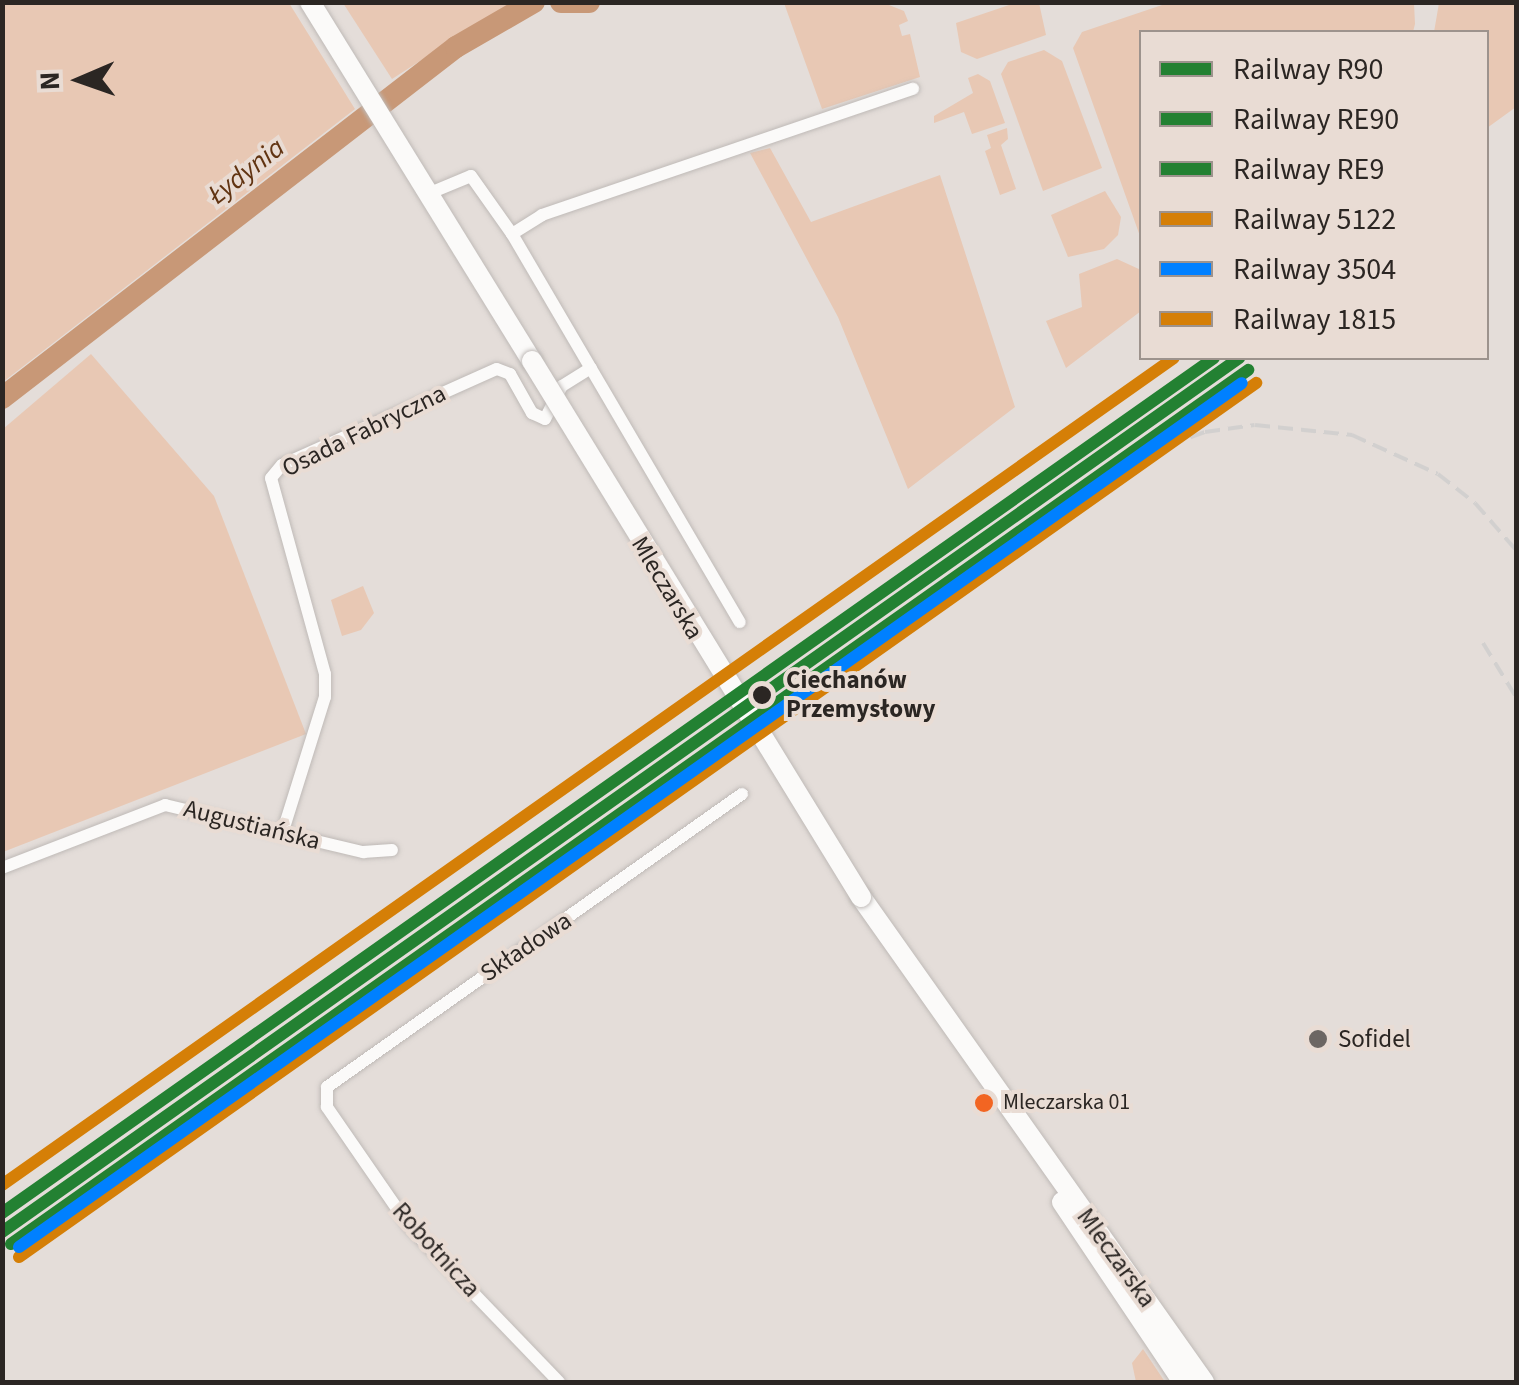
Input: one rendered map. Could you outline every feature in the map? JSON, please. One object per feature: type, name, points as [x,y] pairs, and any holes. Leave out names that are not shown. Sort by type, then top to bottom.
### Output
[{"type":"main road","points":[[310,2],[352,63]]},
{"type":"main road","points":[[321,2],[352,63]]},
{"type":"main road","name":"Mleczarska","points":[[352,63],[861,897],[1024,1136],[1204,1382]]},
{"type":"main road","name":"Mleczarska","points":[[1024,1136],[1079,1231],[1183,1382]]},
{"type":"street","points":[[430,193],[471,176],[512,234],[542,215],[913,88]]},
{"type":"street","name":"Mleczarska","points":[[512,234],[740,622]]},
{"type":"street","name":"Osada Fabryczna","points":[[282,834],[325,697],[325,674],[271,478],[282,465],[496,369],[510,374],[532,413],[546,419],[562,386],[590,368]]},
{"type":"street","name":"Składowa","points":[[327,1108],[332,1079],[742,794]]},
{"type":"street","name":"Augustiańska","points":[[2,868],[165,805],[363,852],[392,850]]},
{"type":"street","name":"Robotnicza","points":[[327,1108],[409,1226],[559,1382]]},
{"type":"shaded area","points":[[3,2],[289,3],[355,109],[3,382]]},
{"type":"shaded area","points":[[343,3],[510,3],[392,79]]},
{"type":"shaded area","points":[[784,3],[884,3],[904,11],[908,21],[899,25],[902,36],[910,34],[920,77],[822,109]]},
{"type":"shaded area","points":[[1015,3],[1039,3],[1046,35],[977,59],[961,52],[956,23]]},
{"type":"shaded area","points":[[1168,3],[1414,3],[1414,30],[1139,30],[1139,233],[1073,48],[1082,32]]},
{"type":"shaded area","points":[[1439,3],[1516,3],[1516,107],[1489,127],[1489,30],[1434,30]]},
{"type":"shaded area","points":[[1044,50],[1062,61],[1102,168],[1043,191],[1001,74],[1008,62]]},
{"type":"shaded area","points":[[978,74],[990,81],[1005,123],[972,134],[964,112],[934,123],[934,116],[973,93],[968,78]]},
{"type":"shaded area","points":[[1007,128],[1008,139],[1001,145],[1016,189],[1000,195],[985,151],[991,148],[987,135]]},
{"type":"shaded area","points":[[770,148],[811,222],[940,175],[1015,407],[908,489],[838,317],[750,153]]},
{"type":"shaded area","points":[[1105,191],[1121,217],[1118,235],[1104,249],[1068,257],[1051,215]]},
{"type":"shaded area","points":[[1117,259],[1139,269],[1139,313],[1066,368],[1046,321],[1082,307],[1079,274]]},
{"type":"shaded area","points":[[91,354],[214,496],[306,734],[3,852],[3,429]]},
{"type":"shaded area","points":[[363,586],[374,613],[361,630],[342,636],[331,600]]},
{"type":"shaded area","points":[[1143,1349],[1165,1382],[1136,1382],[1132,1363]]},
{"type":"waterway","name":"Łydynia","points":[[2,398],[456,47],[534,2]]},
{"type":"waterway","name":"Łydynia","points":[[561,2],[589,2]]},
{"type":"railway","points":[[2,1250],[584,838],[1147,453],[1205,432],[1255,425],[1352,435],[1438,474],[1475,503],[1516,550]]},
{"type":"railway","points":[[1483,643],[1516,697]]},
{"type":"rail line","name":"1815","points":[[2,1185],[1171,360]]},
{"type":"rail line","name":"RE9","points":[[2,1213],[1211,360]]},
{"type":"rail line","name":"R90","points":[[2,1232],[1236,360]]},
{"type":"rail line","name":"RE90","points":[[11,1244],[1248,370]]},
{"type":"rail line","name":"3504","points":[[19,1247],[1242,383]]},
{"type":"rail line","name":"5122","points":[[19,1257],[1256,383]]},
{"type":"place","name":"Ciechanów Przemysłowy","points":[[762,695]]},
{"type":"place","name":"Sofidel","points":[[1318,1039]]},
{"type":"place","name":"Mleczarska 01","points":[[984,1103]]}]
